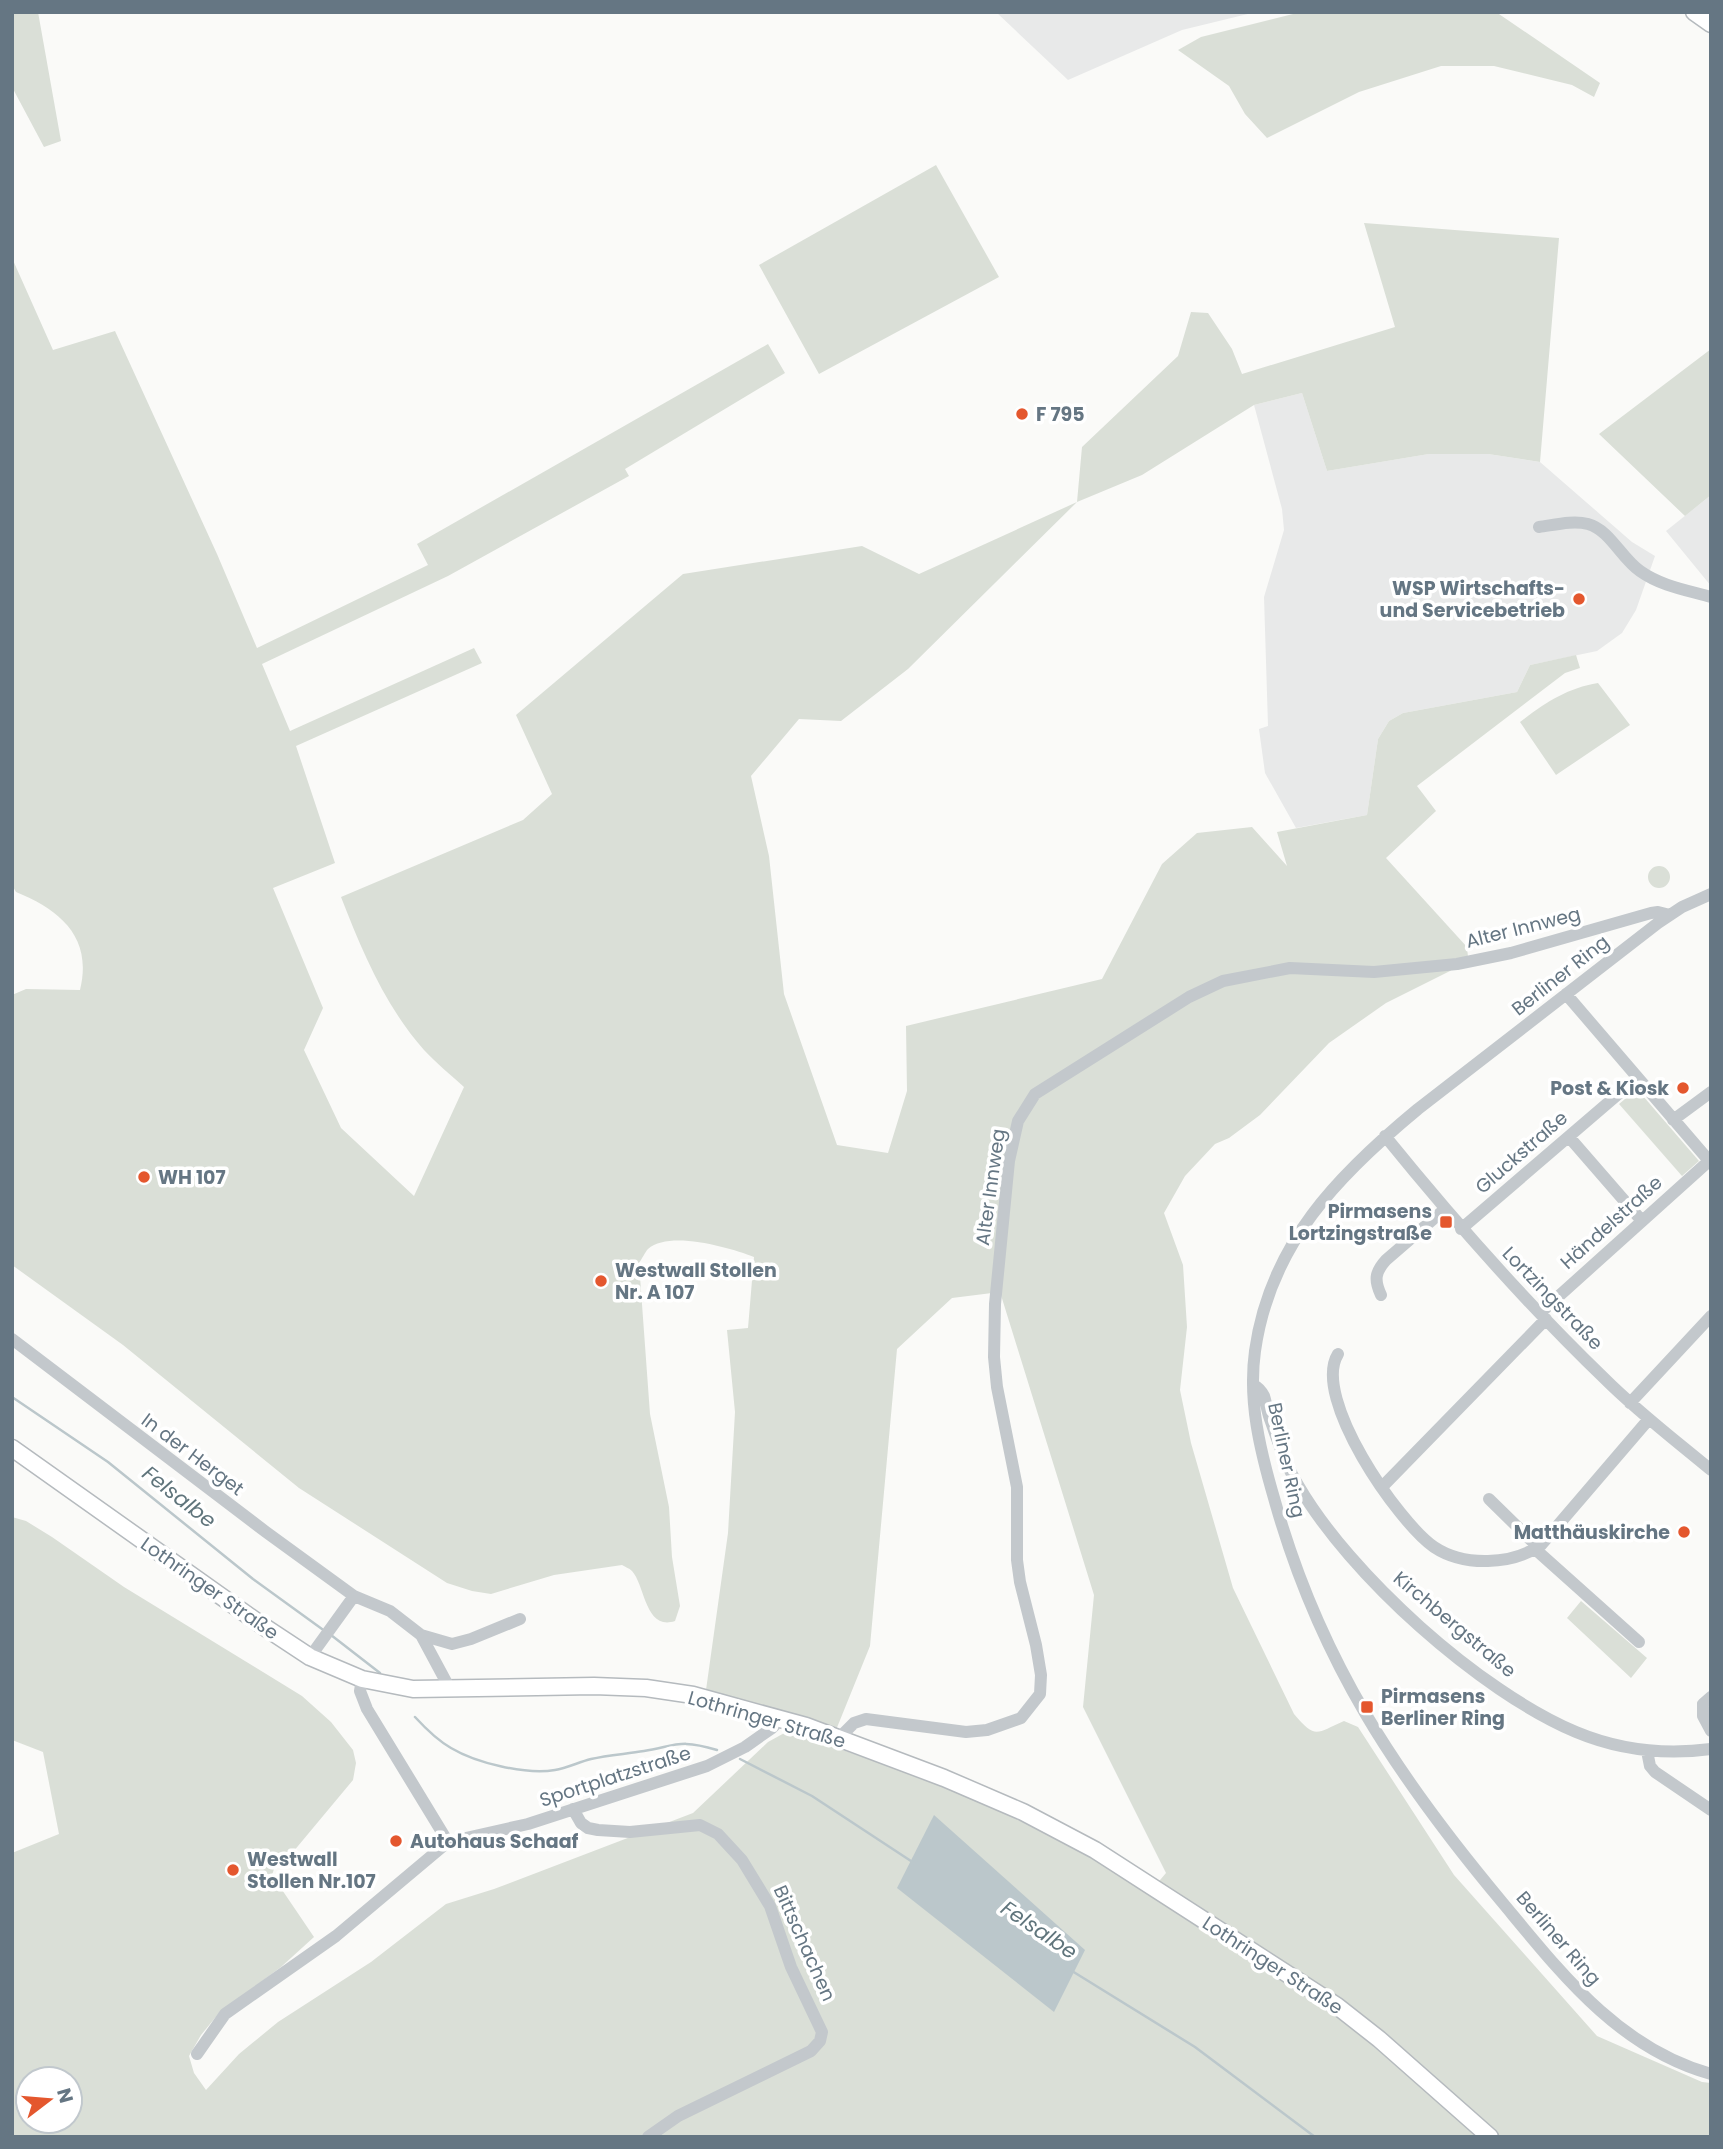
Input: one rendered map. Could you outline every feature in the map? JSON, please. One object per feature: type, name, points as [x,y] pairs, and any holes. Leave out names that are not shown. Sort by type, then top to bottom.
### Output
[{"type":"main road","points":[[1694,12],[1711,24]]},
{"type":"main road","name":"Lothringer Straße","points":[[12,1448],[262,1626],[310,1657],[362,1679],[413,1689],[557,1686],[646,1688],[693,1695],[781,1718],[989,1797],[1079,1840],[1309,1987],[1353,2018],[1490,2137]]},
{"type":"street","points":[[1539,527],[1589,524],[1600,529],[1623,556],[1651,578],[1668,586],[1711,597]]},
{"type":"street","name":"Berliner Ring","points":[[1711,894],[1670,915],[1566,994],[1385,1136],[1344,1176],[1309,1218],[1283,1258],[1260,1324],[1253,1385],[1256,1428],[1300,1580],[1327,1645],[1365,1716],[1412,1787],[1471,1865],[1567,1980],[1590,2003],[1626,2033],[1665,2058],[1711,2074]]},
{"type":"street","name":"Alter Innweg","points":[[839,1738],[854,1723],[866,1719],[966,1732],[987,1730],[1021,1718],[1040,1694],[1041,1675],[1036,1645],[1017,1560],[1017,1487],[997,1387],[994,1357],[995,1304],[1009,1161],[1018,1121],[1035,1094],[1189,997],[1223,981],[1290,968],[1374,972],[1457,964],[1511,953],[1651,913],[1670,915]]},
{"type":"street","points":[[1566,994],[1710,1162]]},
{"type":"street","name":"Gluckstraße","points":[[1461,1229],[1637,1078]]},
{"type":"street","points":[[1673,1120],[1711,1092]]},
{"type":"street","name":"Lortzingstraße","points":[[1385,1136],[1461,1229],[1543,1316],[1630,1403],[1711,1470]]},
{"type":"street","points":[[1569,1137],[1642,1221]]},
{"type":"street","name":"Händelstraße","points":[[1382,1487],[1543,1316],[1642,1221],[1710,1162]]},
{"type":"street","points":[[1381,1295],[1377,1285],[1378,1269],[1386,1259],[1445,1209]]},
{"type":"street","points":[[1630,1403],[1711,1316]]},
{"type":"street","name":"In der Herget","points":[[12,1339],[200,1483],[354,1596],[390,1611],[421,1635],[452,1644],[520,1619]]},
{"type":"street","points":[[1338,1354],[1334,1361],[1332,1379],[1338,1404],[1359,1453],[1412,1527],[1436,1548],[1472,1560],[1518,1556],[1536,1548],[1649,1419]]},
{"type":"street","name":"Kirchbergstraße","points":[[1253,1385],[1259,1388],[1264,1396],[1277,1439],[1296,1482],[1330,1533],[1373,1581],[1464,1662],[1525,1704],[1560,1724],[1594,1738],[1647,1751],[1711,1749]]},
{"type":"street","points":[[1272,1490],[1296,1482]]},
{"type":"street","points":[[1489,1499],[1536,1548],[1640,1642]]},
{"type":"street","points":[[310,1657],[354,1596]]},
{"type":"street","name":"In der Herget","points":[[421,1635],[450,1689]]},
{"type":"street","points":[[197,2054],[225,2014],[336,1936],[448,1842],[367,1709],[360,1690],[362,1679]]},
{"type":"street","points":[[1711,1697],[1702,1708],[1711,1731]]},
{"type":"street","name":"Sportplatzstraße","points":[[448,1842],[506,1831],[716,1762],[760,1737],[781,1718]]},
{"type":"street","points":[[1647,1751],[1650,1766],[1655,1772],[1711,1810]]},
{"type":"street","name":"Bittschachen","points":[[573,1809],[581,1824],[598,1830],[630,1832],[700,1825],[718,1833],[742,1860],[765,1897],[791,1967],[820,2022],[820,2041],[811,2051],[678,2116],[648,2137]]},
{"type":"shaded area","points":[[12,12],[38,12],[61,141],[44,147],[12,87]]},
{"type":"shaded area","points":[[996,12],[1256,12],[1182,30],[1068,80]]},
{"type":"shaded area","points":[[1301,12],[1496,12],[1600,83],[1594,97],[1572,85],[1494,66],[1441,66],[1359,92],[1267,138],[1245,114],[1229,86],[1178,50],[1201,37]]},
{"type":"shaded area","points":[[936,165],[999,277],[819,374],[759,265]]},
{"type":"shaded area","points":[[1364,223],[1559,238],[1540,462],[1488,454],[1429,454],[1327,471],[1302,393],[1254,405],[1142,475],[1077,502],[1082,447],[1178,356],[1191,312],[1208,313],[1232,349],[1242,374],[1395,327]]},
{"type":"shaded area","points":[[12,258],[53,350],[115,331],[257,648],[428,565],[417,544],[768,344],[785,373],[625,469],[629,476],[448,576],[262,664],[290,731],[474,648],[482,663],[296,746],[335,863],[273,888],[323,1008],[304,1050],[341,1128],[414,1196],[464,1087],[424,1050],[398,1015],[366,958],[341,897],[523,820],[552,794],[516,715],[683,574],[862,546],[919,574],[1077,502],[908,669],[841,721],[799,719],[751,776],[769,856],[784,994],[837,1145],[888,1153],[907,1091],[906,1026],[1102,979],[1162,864],[1197,833],[1252,827],[1287,866],[1277,832],[1367,815],[1378,739],[1389,721],[1403,713],[1517,692],[1530,665],[1576,655],[1580,668],[1565,673],[1417,786],[1436,811],[1386,858],[1467,947],[1468,957],[1450,971],[1386,1003],[1329,1043],[1260,1115],[1229,1138],[1215,1144],[1185,1176],[1164,1213],[1183,1265],[1187,1327],[1180,1390],[1191,1443],[1233,1588],[1294,1714],[1312,1731],[1322,1731],[1344,1721],[1358,1727],[1454,1875],[1597,2036],[1702,2082],[1711,2083],[1711,2137],[12,2137],[12,1853],[59,1834],[43,1752],[12,1740],[12,1517],[26,1521],[52,1537],[124,1587],[302,1696],[331,1722],[353,1750],[356,1763],[353,1780],[293,1852],[275,1866],[272,1875],[314,1937],[281,1967],[219,2013],[201,2035],[189,2056],[194,2073],[206,2090],[239,2054],[278,2022],[371,1962],[446,1904],[494,1889],[693,1813],[768,1742],[788,1731],[938,1783],[1074,1846],[1149,1893],[1166,1873],[1083,1707],[1094,1595],[1000,1292],[952,1298],[897,1349],[870,1646],[836,1730],[706,1690],[728,1533],[735,1412],[727,1330],[748,1328],[754,1257],[700,1242],[670,1241],[648,1249],[639,1263],[650,1414],[669,1507],[672,1557],[680,1606],[675,1621],[665,1622],[652,1613],[631,1570],[622,1565],[554,1575],[491,1594],[447,1583],[299,1488],[123,1345],[12,1265],[12,995],[26,989],[80,990],[83,971],[82,955],[69,928],[46,907],[16,892],[12,885]]},
{"type":"shaded area","points":[[1711,349],[1711,495],[1685,516],[1599,434]]},
{"type":"shaded area","points":[[1302,393],[1327,471],[1429,454],[1488,454],[1540,462],[1632,542],[1655,556],[1636,610],[1622,633],[1597,651],[1530,665],[1517,692],[1403,713],[1389,721],[1378,739],[1367,815],[1296,828],[1265,773],[1259,729],[1268,726],[1264,597],[1284,530],[1282,509],[1254,405]]},
{"type":"shaded area","points":[[1711,495],[1711,586],[1666,531]]},
{"type":"shaded area","points":[[1598,683],[1630,725],[1556,775],[1520,722],[1557,697]]},
{"type":"shaded area","points":[[1659,866],[1667,869],[1670,877],[1667,885],[1659,888],[1651,885],[1648,877],[1651,869]]},
{"type":"shaded area","points":[[1637,1089],[1699,1161],[1682,1176],[1619,1104]]},
{"type":"shaded area","points":[[1581,1601],[1647,1658],[1631,1678],[1567,1618]]},
{"type":"water","points":[[934,1815],[1085,1950],[1054,2012],[897,1888]]},
{"type":"waterway","name":"Felsalbe","points":[[12,1397],[108,1462],[253,1579],[322,1629]]},
{"type":"waterway","name":"Felsalbe","points":[[331,1635],[380,1673]]},
{"type":"waterway","name":"Felsalbe","points":[[415,1717],[436,1738],[461,1753],[502,1766],[530,1771],[555,1770],[586,1760],[680,1744],[717,1750]]},
{"type":"waterway","name":"Felsalbe","points":[[740,1759],[812,1796],[914,1863]]},
{"type":"waterway","name":"Felsalbe","points":[[1072,1971],[1195,2047],[1315,2137]]},
{"type":"place","name":"F 795","points":[[1022,414]]},
{"type":"place","name":"WSP Wirtschafts- und Servicebetrieb","points":[[1579,599]]},
{"type":"place","name":"Post & Kiosk","points":[[1683,1088]]},
{"type":"place","name":"WH 107","points":[[144,1177]]},
{"type":"place","name":"Pirmasens Lortzingstraße","points":[[1446,1222]]},
{"type":"place","name":"Westwall Stollen Nr. A 107","points":[[601,1281]]},
{"type":"place","name":"Matthäuskirche","points":[[1684,1532]]},
{"type":"place","name":"Pirmasens Berliner Ring","points":[[1367,1707]]},
{"type":"place","name":"Autohaus Schaaf","points":[[396,1841]]},
{"type":"place","name":"Westwall Stollen Nr.107","points":[[233,1870]]}]
